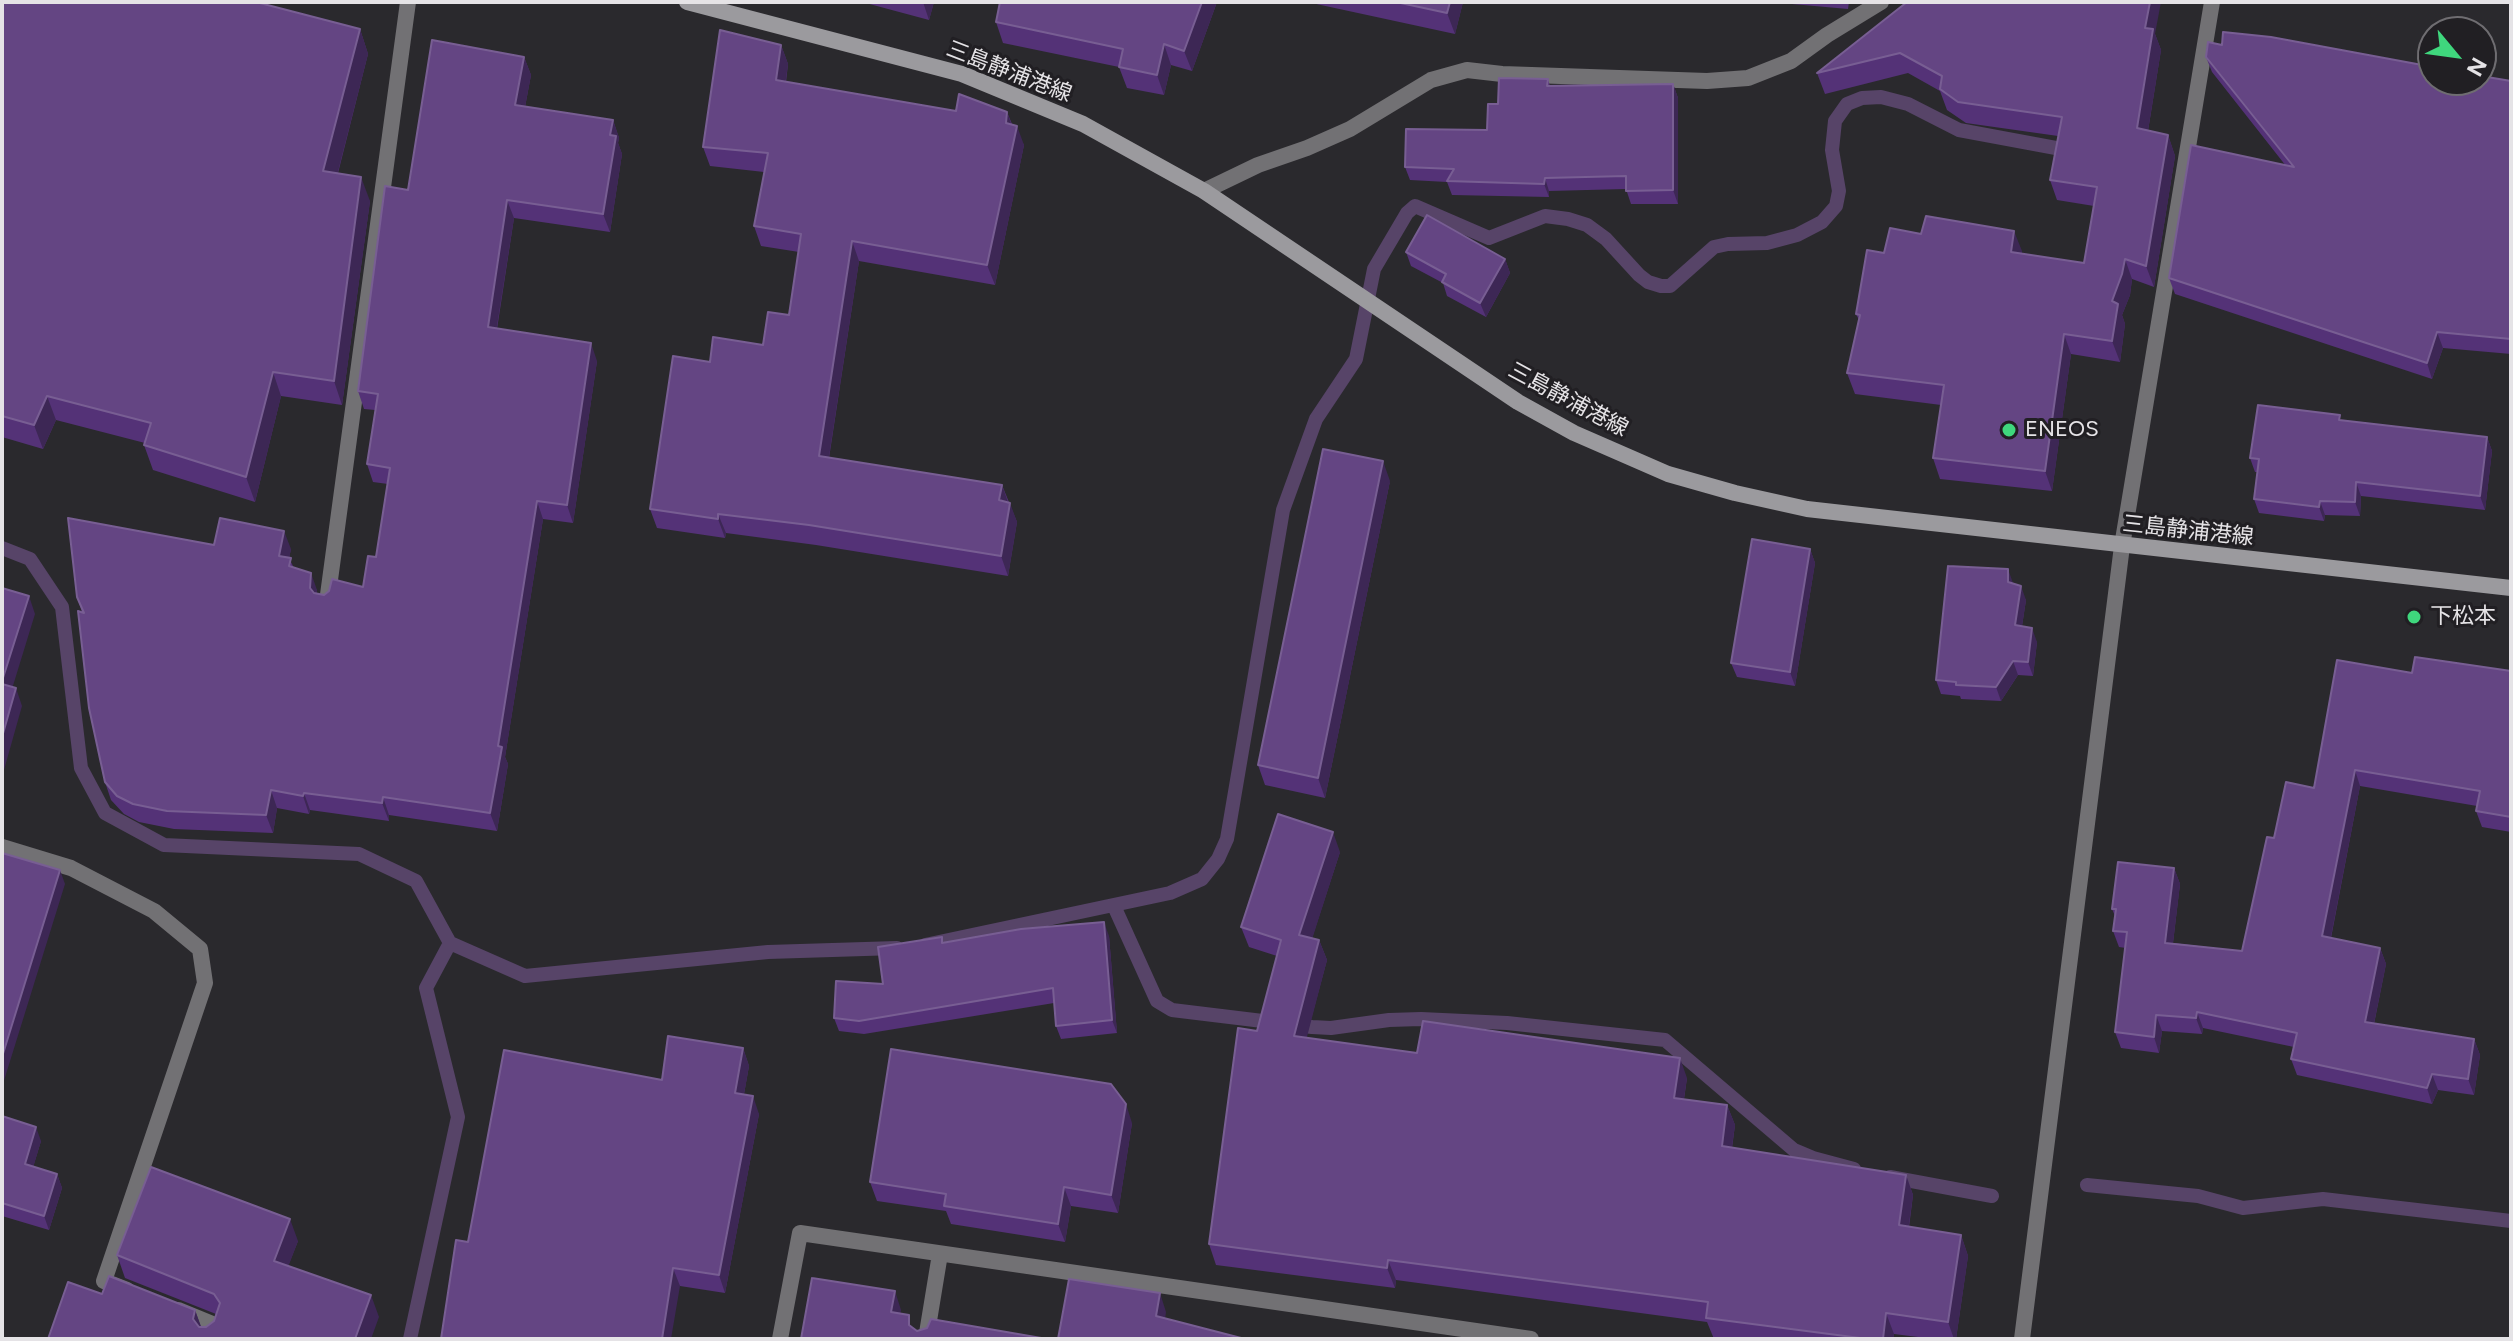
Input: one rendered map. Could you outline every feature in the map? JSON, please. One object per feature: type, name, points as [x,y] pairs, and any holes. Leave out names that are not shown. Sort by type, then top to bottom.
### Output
[{"type":"main road","name":"三島静浦港線","points":[[687,2],[962,74],[1083,124],[1204,191],[1518,402],[1574,433],[1668,474],[1807,509],[2511,588]]},
{"type":"street","points":[[327,602],[408,2]]},
{"type":"street","points":[[1204,191],[1258,165],[1350,129],[1431,80],[1467,70],[1502,74],[1691,80],[1748,78],[1791,61],[1881,2]]},
{"type":"street","points":[[2022,1339],[2122,546],[2212,2]]},
{"type":"street","points":[[2,847],[71,868],[154,911],[200,949],[205,983],[104,1281],[217,1326],[212,1339]]},
{"type":"street","points":[[780,1339],[800,1233],[1531,1339]]},
{"type":"street","points":[[926,1339],[940,1254]]},
{"type":"building","points":[[2,2],[256,2],[360,29],[323,171],[361,177],[334,381],[273,372],[246,477],[144,445],[151,423],[47,396],[34,425],[2,416]]},
{"type":"building","points":[[1000,2],[1202,2],[1184,51],[1164,44],[1157,75],[1119,67],[1123,49],[996,22]]},
{"type":"building","points":[[1396,2],[1450,2],[1447,13]]},
{"type":"building","points":[[1907,2],[2150,2],[2145,28],[2153,29],[2137,128],[2168,135],[2146,266],[2125,259],[2112,301],[2118,304],[2112,341],[2064,334],[2045,471],[1933,458],[1944,385],[1847,373],[1860,315],[1856,314],[1867,250],[1884,253],[1890,228],[1921,234],[1926,216],[2014,231],[2011,252],[2084,263],[2097,187],[2050,180],[2062,117],[1958,102],[1940,89],[1942,76],[1900,53],[1817,73]]},
{"type":"building","points":[[720,30],[781,45],[776,80],[956,111],[959,94],[1007,112],[1006,123],[1017,126],[987,265],[852,241],[819,456],[1002,485],[999,500],[1010,503],[1001,556],[809,525],[718,514],[718,519],[650,509],[673,356],[710,362],[713,337],[763,345],[768,312],[789,315],[801,234],[754,226],[768,153],[703,147]]},
{"type":"building","points":[[2223,32],[2271,37],[2417,64],[2417,96],[2497,96],[2497,79],[2511,81],[2511,339],[2437,332],[2427,363],[2169,278],[2191,145],[2294,167],[2206,57],[2208,42],[2222,45]]},
{"type":"building","points":[[432,40],[524,57],[515,105],[613,120],[610,135],[616,136],[603,214],[507,200],[488,327],[591,343],[567,505],[537,501],[490,813],[383,797],[382,803],[271,790],[266,815],[167,811],[133,804],[117,796],[105,782],[89,708],[78,611],[84,613],[77,597],[68,518],[214,545],[220,518],[284,531],[279,556],[291,558],[289,566],[311,573],[310,588],[314,593],[324,595],[329,591],[332,579],[363,587],[368,556],[376,557],[390,468],[367,464],[378,394],[358,391],[385,186],[408,190]]},
{"type":"building","points":[[1499,78],[1548,79],[1547,86],[1673,84],[1673,190],[1626,191],[1626,176],[1545,178],[1544,184],[1447,181],[1454,169],[1405,167],[1406,129],[1487,130],[1488,104],[1498,104]]},
{"type":"building","points":[[1427,215],[1505,259],[1480,303],[1442,282],[1446,274],[1406,252]]},
{"type":"building","points":[[2258,405],[2340,415],[2339,420],[2487,437],[2480,496],[2356,482],[2355,502],[2320,501],[2319,507],[2254,499],[2259,459],[2250,458]]},
{"type":"building","points":[[1323,449],[1383,461],[1318,778],[1258,765]]},
{"type":"building","points":[[1752,539],[1810,549],[1790,672],[1731,663]]},
{"type":"building","points":[[1948,566],[2008,569],[2008,582],[2021,586],[2015,625],[2032,628],[2028,662],[2013,661],[1996,687],[1956,685],[1956,682],[1936,680]]},
{"type":"building","points":[[2,588],[29,596],[2,681]]},
{"type":"building","points":[[2415,657],[2511,671],[2511,817],[2476,811],[2480,791],[2355,770],[2322,936],[2380,948],[2365,1022],[2474,1039],[2468,1079],[2432,1074],[2427,1088],[2291,1059],[2297,1033],[2197,1012],[2196,1018],[2156,1015],[2154,1037],[2115,1032],[2127,932],[2113,931],[2116,909],[2112,909],[2118,862],[2174,868],[2165,943],[2242,951],[2267,837],[2274,838],[2286,782],[2314,788],[2337,660],[2412,673]]},
{"type":"building","points":[[2,684],[16,688],[2,737]]},
{"type":"building","points":[[1278,814],[1333,832],[1299,935],[1319,940],[1294,1036],[1417,1053],[1423,1021],[1680,1058],[1674,1098],[1727,1105],[1722,1146],[1906,1175],[1899,1225],[1961,1235],[1948,1322],[1886,1313],[1883,1339],[1868,1339],[1706,1318],[1708,1302],[1388,1260],[1387,1268],[1209,1244],[1238,1028],[1257,1031],[1281,940],[1241,927]]},
{"type":"building","points":[[2,853],[60,870],[2,1057]]},
{"type":"building","points":[[1104,922],[1112,1020],[1056,1026],[1053,988],[859,1021],[834,1018],[836,981],[883,984],[878,947],[942,937],[942,943],[1021,929]]},
{"type":"building","points":[[668,1036],[743,1048],[735,1093],[753,1096],[719,1275],[673,1268],[662,1339],[441,1339],[456,1240],[468,1242],[504,1050],[662,1080]]},
{"type":"building","points":[[891,1049],[1111,1084],[1126,1104],[1111,1195],[1064,1187],[1058,1224],[944,1206],[946,1194],[870,1182]]},
{"type":"building","points":[[2,1116],[36,1127],[25,1164],[57,1174],[44,1216],[2,1203]]},
{"type":"building","points":[[151,1167],[290,1219],[274,1261],[371,1295],[355,1339],[48,1339],[68,1282],[102,1294],[109,1276],[195,1310],[193,1319],[199,1327],[206,1327],[214,1321],[220,1303],[214,1294],[117,1255]]},
{"type":"building","points":[[812,1278],[895,1291],[891,1312],[909,1315],[909,1325],[917,1331],[927,1328],[931,1319],[1047,1339],[801,1339]]},
{"type":"building","points":[[1069,1279],[1160,1293],[1156,1316],[1245,1339],[1058,1339]]},
{"type":"waterway","points":[[925,945],[1170,893],[1202,879],[1218,859],[1227,839],[1283,510],[1316,419],[1356,359],[1374,269],[1407,213],[1415,206],[1489,238],[1545,216],[1568,219],[1587,225],[1606,239],[1648,282],[1670,286],[1714,247],[1767,243],[1797,235],[1822,222],[1836,206],[1839,191],[1832,150],[1835,121],[1847,104],[1862,98],[1881,97],[1908,104],[1959,130],[2072,151]]},
{"type":"waterway","points":[[2,548],[30,559],[62,607],[81,768],[105,813],[164,845],[359,854],[416,881],[450,943],[525,976],[768,952],[897,948]]},
{"type":"waterway","points":[[1114,906],[1157,1001],[1172,1010],[1312,1027],[1421,1019],[1507,1023],[1665,1040],[1794,1150],[1854,1169]]},
{"type":"waterway","points":[[410,1339],[458,1117],[426,988],[450,943]]},
{"type":"waterway","points":[[1890,1177],[1992,1196]]},
{"type":"waterway","points":[[2087,1185],[2198,1196],[2243,1208],[2323,1199],[2511,1221]]},
{"type":"place","name":"ENEOS","points":[[2009,430]]},
{"type":"place","name":"下松本","points":[[2414,617]]}]
